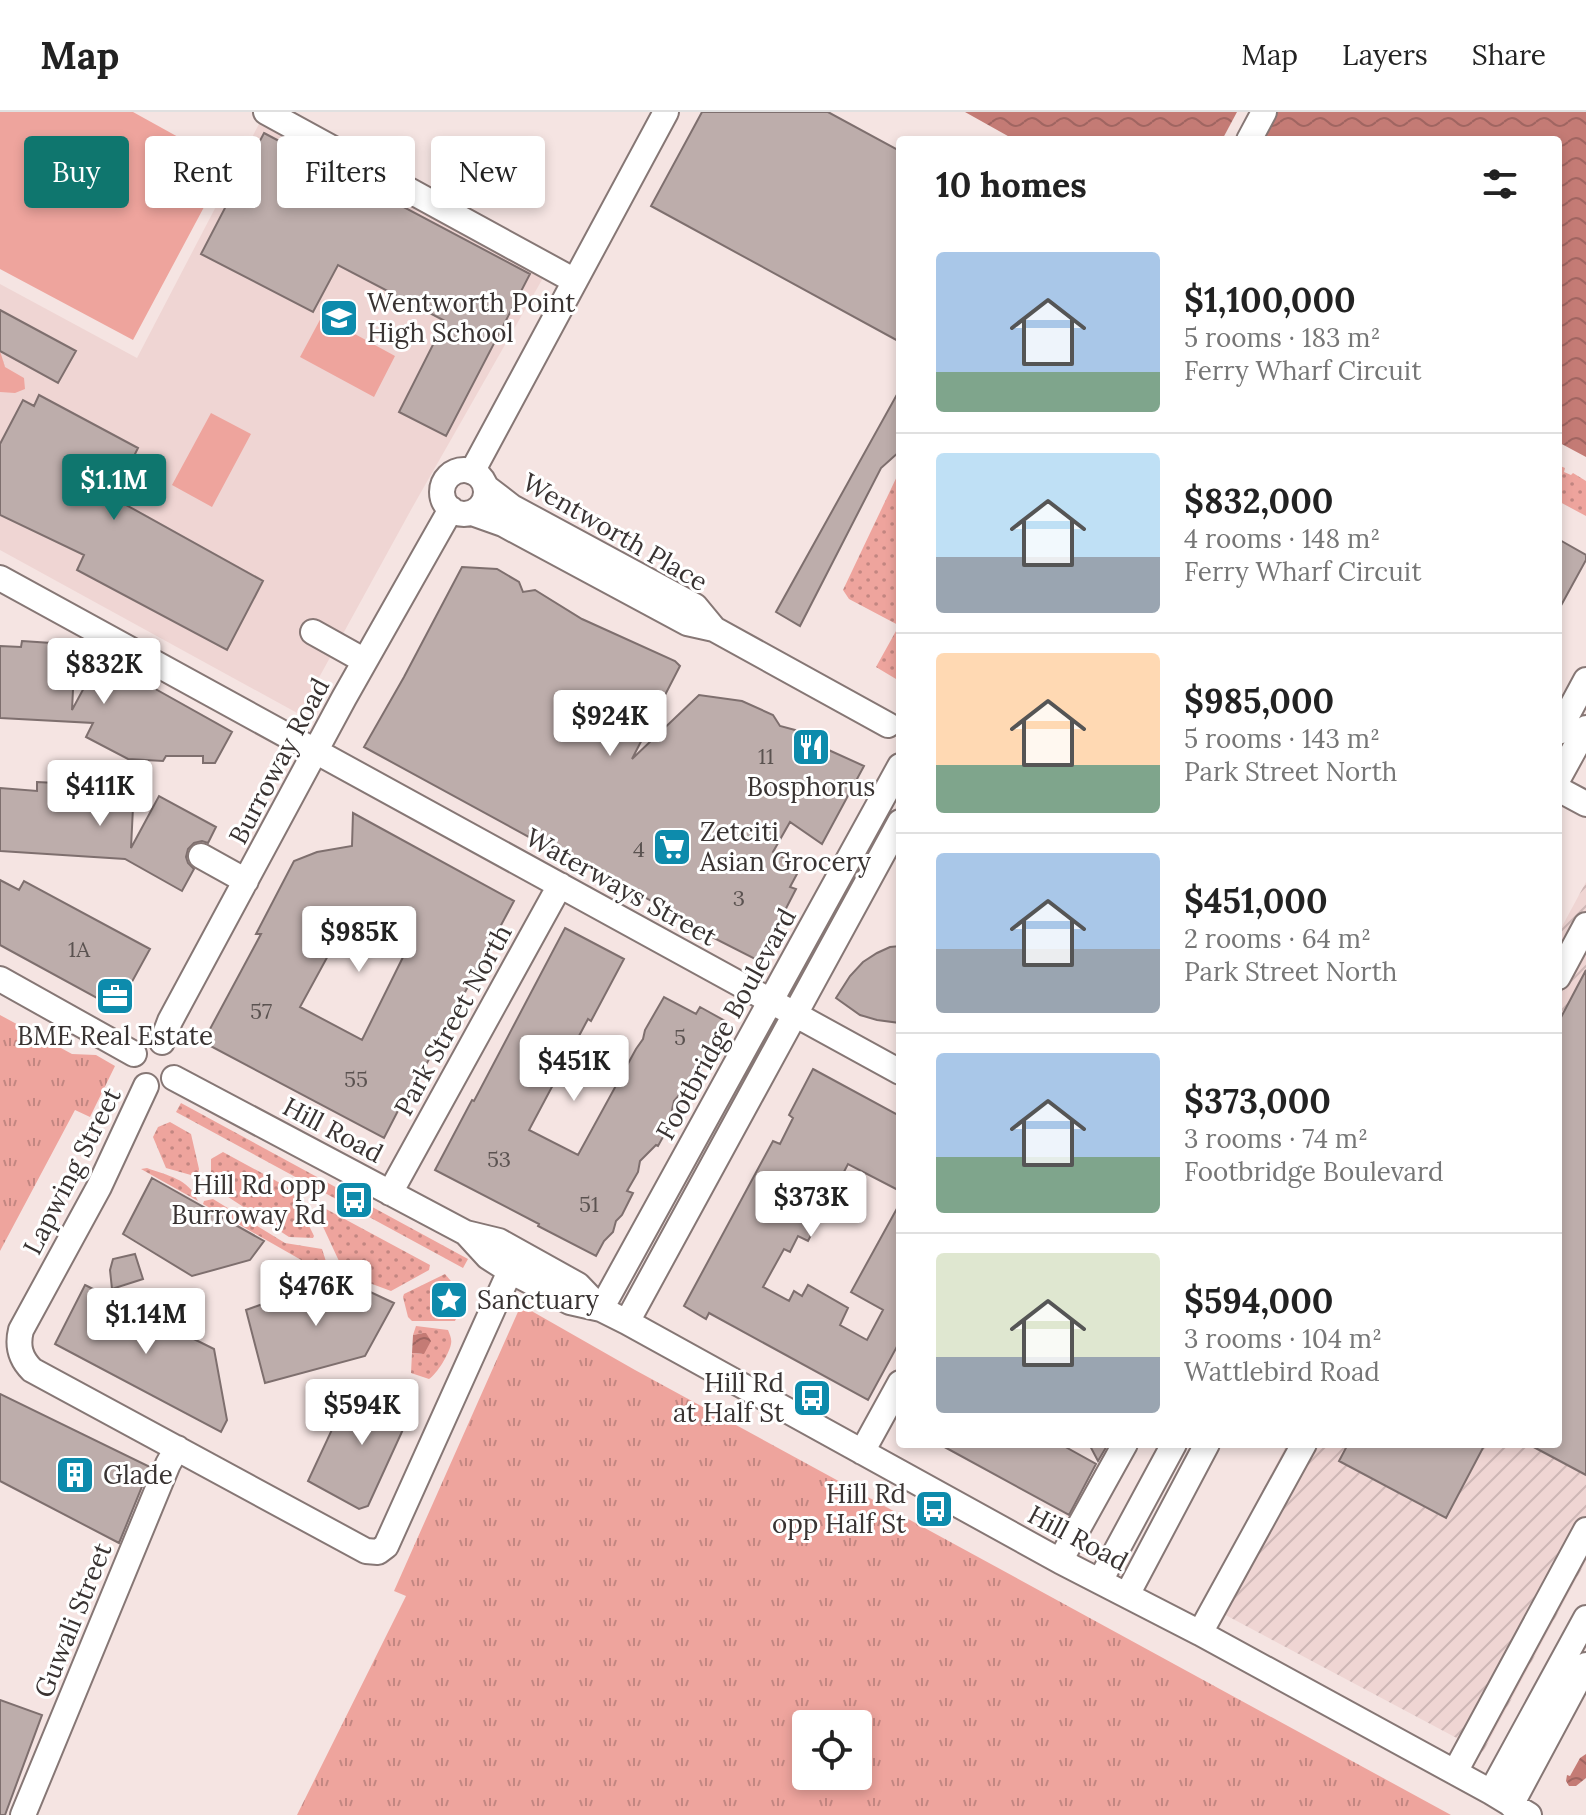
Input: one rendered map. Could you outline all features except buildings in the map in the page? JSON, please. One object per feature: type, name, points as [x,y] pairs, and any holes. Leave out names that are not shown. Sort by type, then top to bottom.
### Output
[{"type":"street","points":[[266,112],[575,281]]},
{"type":"street","points":[[479,479],[459,471],[447,478],[443,498],[461,511],[481,507],[484,503],[486,498],[479,479],[575,281],[666,112]]},
{"type":"street","points":[[1251,136],[1264,112]]},
{"type":"street","name":"Wentworth Place","points":[[479,479],[512,507],[695,606],[714,629]]},
{"type":"street","name":"Wentworth Place","points":[[461,511],[503,524],[687,623],[714,629],[896,730]]},
{"type":"street","name":"Burroway Road","points":[[162,1042],[170,1021],[365,661],[461,511]]},
{"type":"street","name":"Waterways Street","points":[[0,578],[896,1070]]},
{"type":"street","points":[[313,632],[365,661]]},
{"type":"street","points":[[1562,725],[1586,680]]},
{"type":"street","points":[[1562,772],[1586,728]]},
{"type":"street","name":"Footbridge Boulevard","points":[[601,1309],[896,773]]},
{"type":"street","points":[[1562,791],[1586,804]]},
{"type":"street","points":[[627,1322],[896,829]]},
{"type":"street","points":[[201,856],[246,881]]},
{"type":"street","name":"Park Street North","points":[[390,1193],[560,885]]},
{"type":"street","points":[[1562,970],[1586,925]]},
{"type":"street","points":[[0,979],[134,1054]]},
{"type":"street","points":[[162,1042],[173,1049],[178,1061],[177,1073],[165,1086],[152,1088],[141,1084],[132,1065],[134,1054],[146,1043],[162,1042]]},
{"type":"street","name":"Hill Road","points":[[174,1078],[466,1233],[499,1241],[578,1285],[601,1309]]},
{"type":"street","name":"Lapwing Street","points":[[146,1086],[99,1187],[21,1330],[18,1346],[21,1356],[32,1370],[366,1551],[378,1552],[386,1546],[510,1271]]},
{"type":"street","name":"Hill Road","points":[[466,1233],[488,1257],[510,1271],[570,1302],[601,1309],[627,1322],[1510,1804]]},
{"type":"street","points":[[862,1452],[896,1390]]},
{"type":"street","name":"Guwali Street","points":[[23,1815],[177,1448]]},
{"type":"street","points":[[1060,1561],[1123,1448]]},
{"type":"street","points":[[1100,1581],[1172,1448]]},
{"type":"street","points":[[1127,1595],[1205,1448]]},
{"type":"street","points":[[1200,1633],[1302,1448]]},
{"type":"street","points":[[1455,1772],[1586,1530]]},
{"type":"street","points":[[1510,1804],[1586,1618]]},
{"type":"street","points":[[1510,1804],[1586,1665]]},
{"type":"shaded area","points":[[259,124],[281,136],[277,136],[277,208],[414,208],[543,278],[299,714],[0,550],[0,284],[137,358],[215,208],[261,208],[261,136],[253,136]]},
{"type":"shaded area","points":[[1586,882],[1586,1561],[1483,1752],[1203,1603],[1285,1448],[1562,1448],[1562,927]]},
{"type":"green space","points":[[0,112],[133,112],[176,136],[145,136],[145,208],[204,208],[133,340],[0,269]]},
{"type":"green space","points":[[322,316],[395,356],[374,397],[300,357]]},
{"type":"green space","points":[[0,351],[5,367],[24,378],[25,389],[15,393],[0,392]]},
{"type":"green space","points":[[211,413],[251,434],[212,507],[172,485]]},
{"type":"green space","points":[[1562,467],[1564,472],[1573,473],[1586,481],[1586,516],[1562,503]]},
{"type":"green space","points":[[896,478],[896,624],[849,599],[843,590]]},
{"type":"green space","points":[[896,631],[896,679],[876,667]]},
{"type":"green space","points":[[0,1015],[72,1054],[96,1055],[115,1066],[90,1117],[75,1110],[0,1251]]},
{"type":"green space","points":[[181,1103],[468,1259],[463,1268],[176,1112]]},
{"type":"green space","points":[[170,1122],[191,1134],[198,1177],[166,1168],[153,1137],[158,1127]]},
{"type":"green space","points":[[223,1152],[291,1189],[313,1238],[289,1237],[213,1187],[211,1159]]},
{"type":"green space","points":[[147,1168],[183,1183],[198,1201],[141,1169]]},
{"type":"green space","points":[[213,1199],[285,1243],[322,1249],[331,1277],[203,1204]]},
{"type":"green space","points":[[326,1209],[430,1265],[429,1270],[391,1291],[345,1274],[319,1218]]},
{"type":"green space","points":[[445,1274],[462,1295],[462,1305],[455,1321],[412,1321],[408,1317],[404,1294]]},
{"type":"green space","points":[[521,1305],[1451,1815],[297,1815],[406,1596],[394,1591]]},
{"type":"green space","points":[[416,1326],[448,1330],[451,1337],[445,1358],[429,1379],[411,1373],[412,1353],[422,1354],[423,1333],[413,1335]]},
{"type":"water","points":[[965,112],[1586,112],[1586,457],[1562,444],[1562,136],[1008,136]]},
{"type":"water","points":[[426,1333],[431,1341],[424,1354],[412,1353],[413,1335]]},
{"type":"water","points":[[1586,1754],[1586,1778],[1576,1786],[1569,1786],[1567,1775],[1570,1776],[1580,1758]]},
{"type":"pier","points":[[1237,112],[1277,112],[1264,136],[1224,136]]},
{"type":"place","name":"Wentworth Point High School","points":[[339,318]]},
{"type":"place","name":"Bosphorus","points":[[811,747]]},
{"type":"place","name":"Zetciti Asian Grocery","points":[[672,847]]},
{"type":"place","name":"BME Real Estate","points":[[115,996]]},
{"type":"place","name":"Hill Rd opp Burroway Rd","points":[[354,1200]]},
{"type":"place","name":"Sanctuary","points":[[449,1300]]},
{"type":"place","name":"Hill Rd at Half St","points":[[812,1398]]},
{"type":"place","name":"Glade","points":[[75,1475]]},
{"type":"place","name":"Hill Rd opp Half St","points":[[934,1509]]}]
